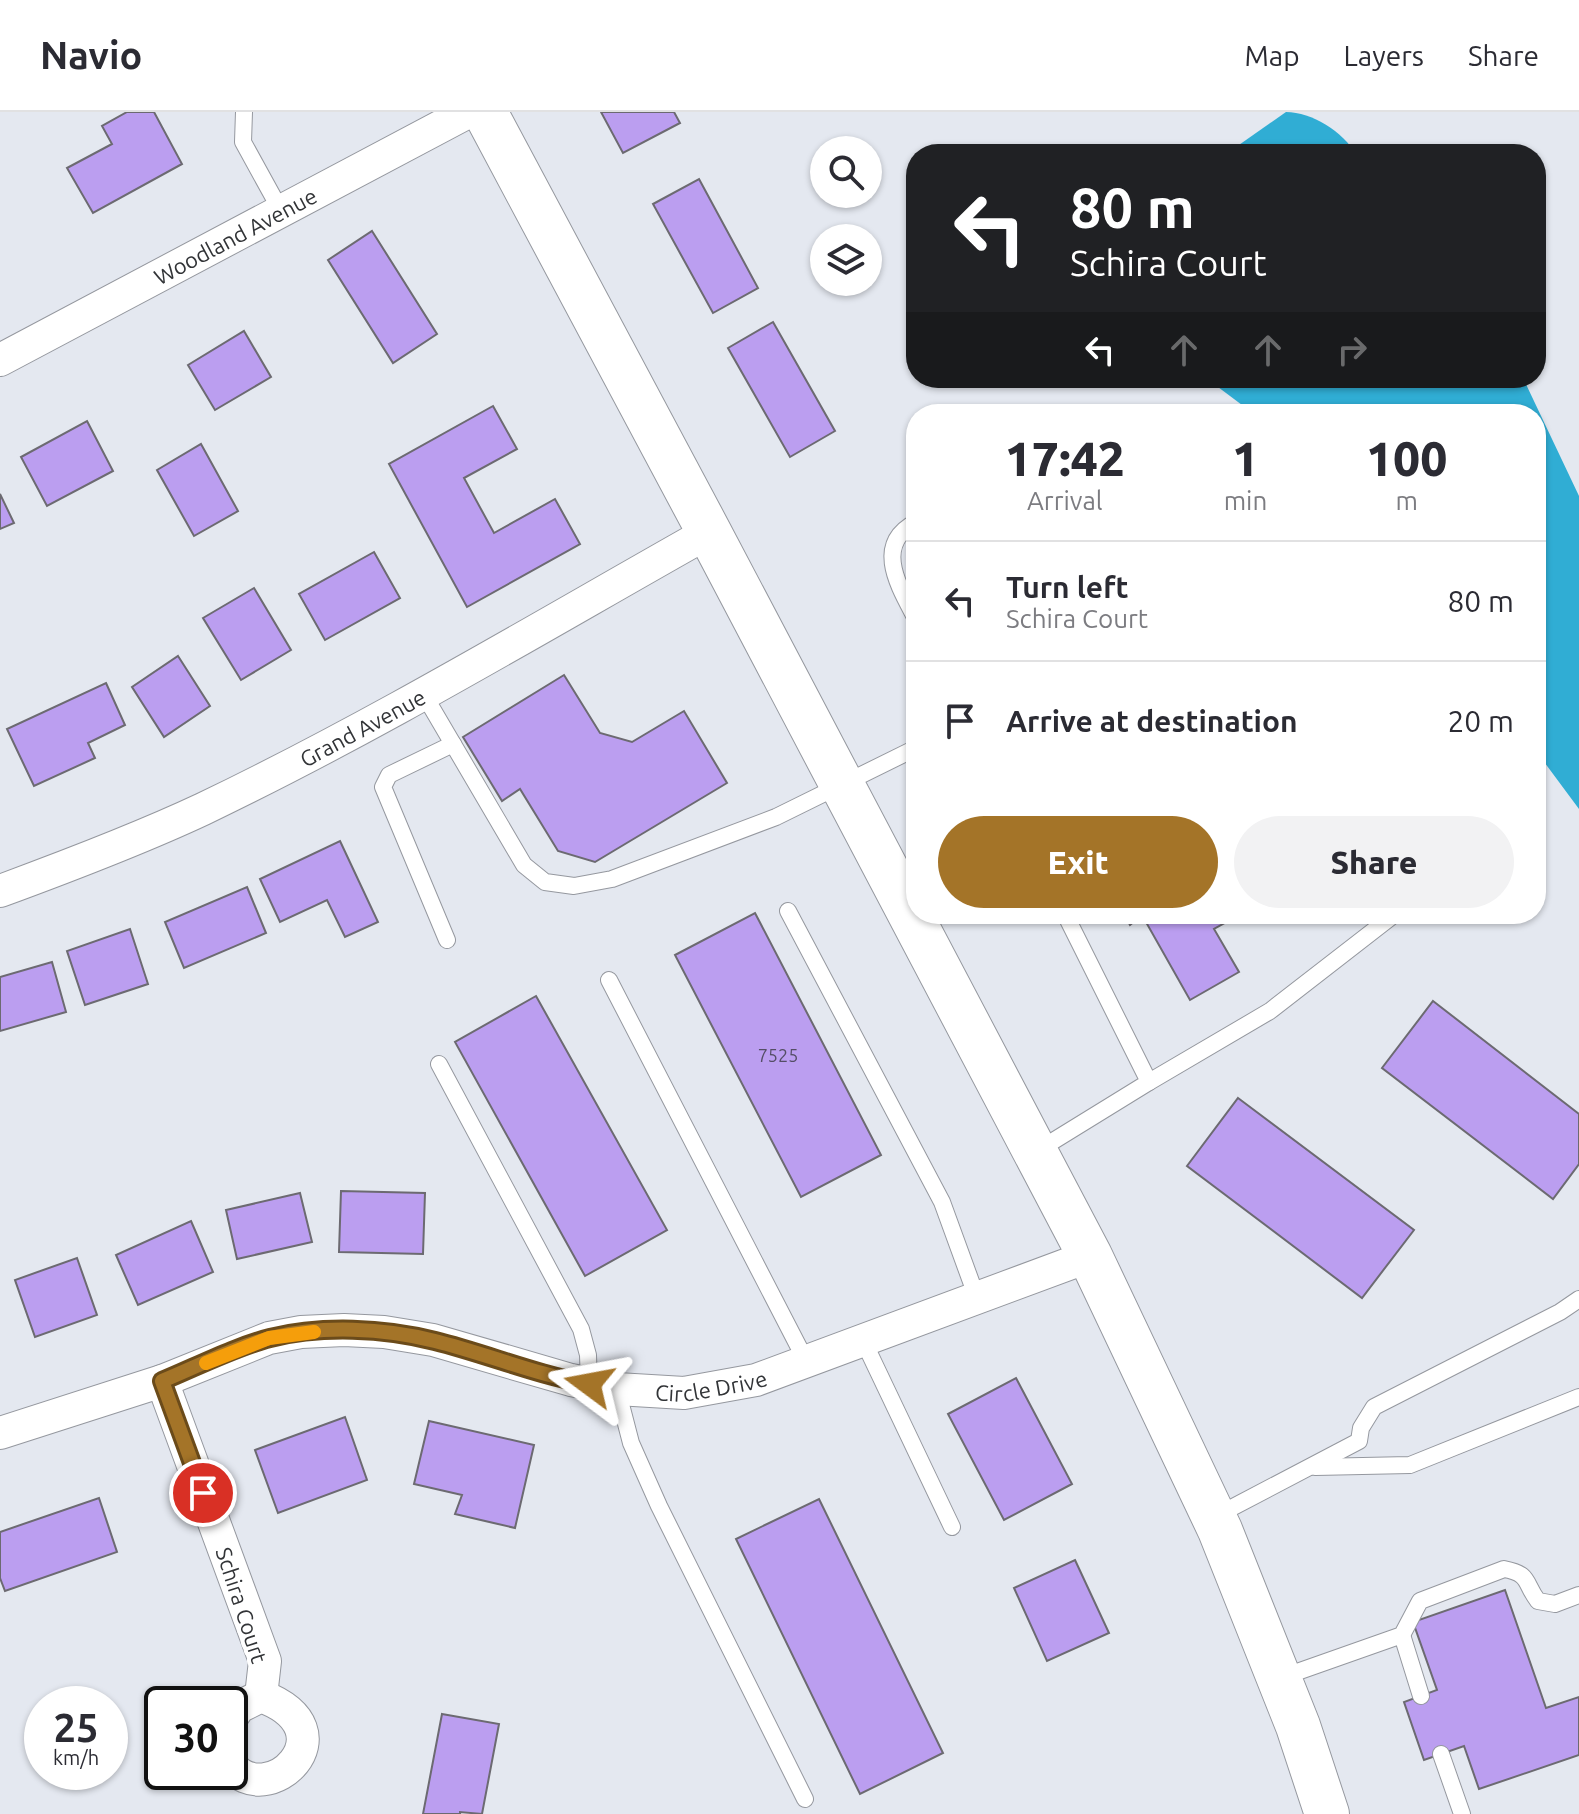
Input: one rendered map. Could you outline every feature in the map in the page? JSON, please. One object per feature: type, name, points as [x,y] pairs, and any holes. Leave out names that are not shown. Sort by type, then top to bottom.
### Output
[{"type":"main road","points":[[485,112],[906,907]]},
{"type":"main road","points":[[915,924],[1090,1256],[1214,1517],[1279,1678],[1327,1814]]},
{"type":"street","name":"Woodland Avenue","points":[[0,360],[468,112]]},
{"type":"street","name":"Grand Avenue","points":[[0,891],[75,863],[201,809],[323,749],[709,532]]},
{"type":"street","name":"Circle Drive","points":[[0,1433],[162,1381],[269,1338],[301,1332],[384,1332],[433,1340],[603,1386],[684,1393],[756,1380],[1090,1256]]},
{"type":"street","name":"Schira Court","points":[[162,1381],[265,1661],[261,1696]]},
{"type":"street","name":"Schira Court","points":[[248,1702],[261,1696],[280,1703],[296,1716],[304,1738],[297,1760],[278,1779],[257,1784],[248,1780]]},
{"type":"lane","points":[[244,112],[243,142],[281,211]]},
{"type":"lane","points":[[906,527],[897,537],[892,565],[906,599]]},
{"type":"lane","points":[[423,693],[524,865],[545,882],[574,886],[612,879],[776,817],[906,753]]},
{"type":"lane","points":[[447,940],[383,787],[389,775],[453,744]]},
{"type":"lane","points":[[788,911],[942,1202],[977,1298]]},
{"type":"lane","points":[[1070,924],[1149,1082]]},
{"type":"lane","points":[[1035,1152],[1270,1011],[1382,924]]},
{"type":"lane","points":[[609,980],[806,1361]]},
{"type":"lane","points":[[439,1064],[581,1329],[588,1355],[659,1506],[805,1799]]},
{"type":"lane","points":[[1214,1517],[1359,1441],[1361,1428],[1374,1407],[1560,1312],[1579,1299]]},
{"type":"lane","points":[[863,1340],[952,1527]]},
{"type":"lane","points":[[1309,1467],[1410,1465],[1579,1397]]},
{"type":"lane","points":[[1279,1678],[1402,1635],[1420,1601],[1504,1569],[1525,1576],[1538,1601],[1555,1604],[1579,1595]]},
{"type":"lane","points":[[1402,1635],[1421,1696]]},
{"type":"lane","points":[[1441,1754],[1462,1814]]},
{"type":"water","points":[[1286,112],[1316,119],[1348,144],[1240,144]]},
{"type":"water","points":[[1219,388],[1528,388],[1535,404],[1241,404]]},
{"type":"water","points":[[1546,426],[1579,496],[1579,809],[1546,764]]},
{"type":"building","points":[[127,112],[154,112],[182,164],[93,213],[67,168],[112,144],[102,126]]},
{"type":"building","points":[[601,112],[674,112],[680,123],[623,153]]},
{"type":"building","points":[[699,179],[758,288],[713,313],[653,204]]},
{"type":"building","points":[[372,231],[437,334],[393,363],[328,260]]},
{"type":"building","points":[[773,322],[835,431],[790,457],[728,348]]},
{"type":"building","points":[[244,331],[271,377],[215,410],[188,365]]},
{"type":"building","points":[[493,406],[517,449],[464,478],[494,533],[555,499],[580,544],[467,607],[389,464]]},
{"type":"building","points":[[87,421],[113,471],[47,506],[21,457]]},
{"type":"building","points":[[201,444],[238,511],[194,536],[157,470]]},
{"type":"building","points":[[0,494],[14,523],[0,529]]},
{"type":"building","points":[[374,552],[400,598],[325,640],[299,594]]},
{"type":"building","points":[[254,588],[291,650],[241,680],[203,618]]},
{"type":"building","points":[[178,656],[210,706],[164,737],[132,687]]},
{"type":"building","points":[[564,675],[600,733],[632,742],[684,711],[727,783],[595,862],[558,851],[520,789],[502,801],[463,737]]},
{"type":"building","points":[[106,683],[125,725],[88,743],[95,758],[34,786],[7,729]]},
{"type":"building","points":[[340,841],[378,922],[345,937],[327,900],[280,922],[260,879]]},
{"type":"building","points":[[247,887],[266,933],[184,968],[165,922]]},
{"type":"building","points":[[755,913],[881,1155],[801,1197],[675,955]]},
{"type":"building","points":[[1147,924],[1223,924],[1214,929],[1239,972],[1190,1000]]},
{"type":"building","points":[[130,929],[148,984],[85,1005],[67,951]]},
{"type":"building","points":[[52,962],[66,1012],[0,1031],[0,977]]},
{"type":"building","points":[[536,996],[667,1230],[585,1276],[455,1042]]},
{"type":"building","points":[[1433,1001],[1579,1114],[1579,1164],[1553,1199],[1382,1068]]},
{"type":"building","points":[[1238,1098],[1414,1230],[1362,1298],[1187,1166]]},
{"type":"building","points":[[341,1191],[425,1193],[423,1254],[339,1252]]},
{"type":"building","points":[[300,1193],[312,1242],[237,1259],[226,1210]]},
{"type":"building","points":[[191,1221],[213,1272],[138,1305],[116,1255]]},
{"type":"building","points":[[77,1258],[97,1315],[35,1337],[15,1280]]},
{"type":"building","points":[[1016,1378],[1072,1484],[1004,1520],[948,1414]]},
{"type":"building","points":[[345,1417],[367,1480],[278,1513],[255,1450]]},
{"type":"building","points":[[429,1421],[534,1445],[515,1528],[455,1514],[462,1495],[414,1484]]},
{"type":"building","points":[[99,1498],[117,1552],[5,1591],[0,1578],[0,1532]]},
{"type":"building","points":[[819,1499],[943,1753],[860,1794],[736,1539]]},
{"type":"building","points":[[1075,1560],[1109,1633],[1047,1661],[1014,1588]]},
{"type":"building","points":[[1505,1590],[1546,1708],[1579,1697],[1579,1755],[1479,1789],[1464,1746],[1424,1760],[1404,1702],[1437,1690],[1413,1622]]},
{"type":"building","points":[[442,1714],[499,1724],[482,1814],[423,1814]]},
{"type":"slow traffic","points":[[206,1363],[269,1338],[314,1332]]},
{"type":"route","points":[[203,1493],[162,1381],[269,1338],[301,1332],[384,1332],[433,1340],[589,1384]]}]
